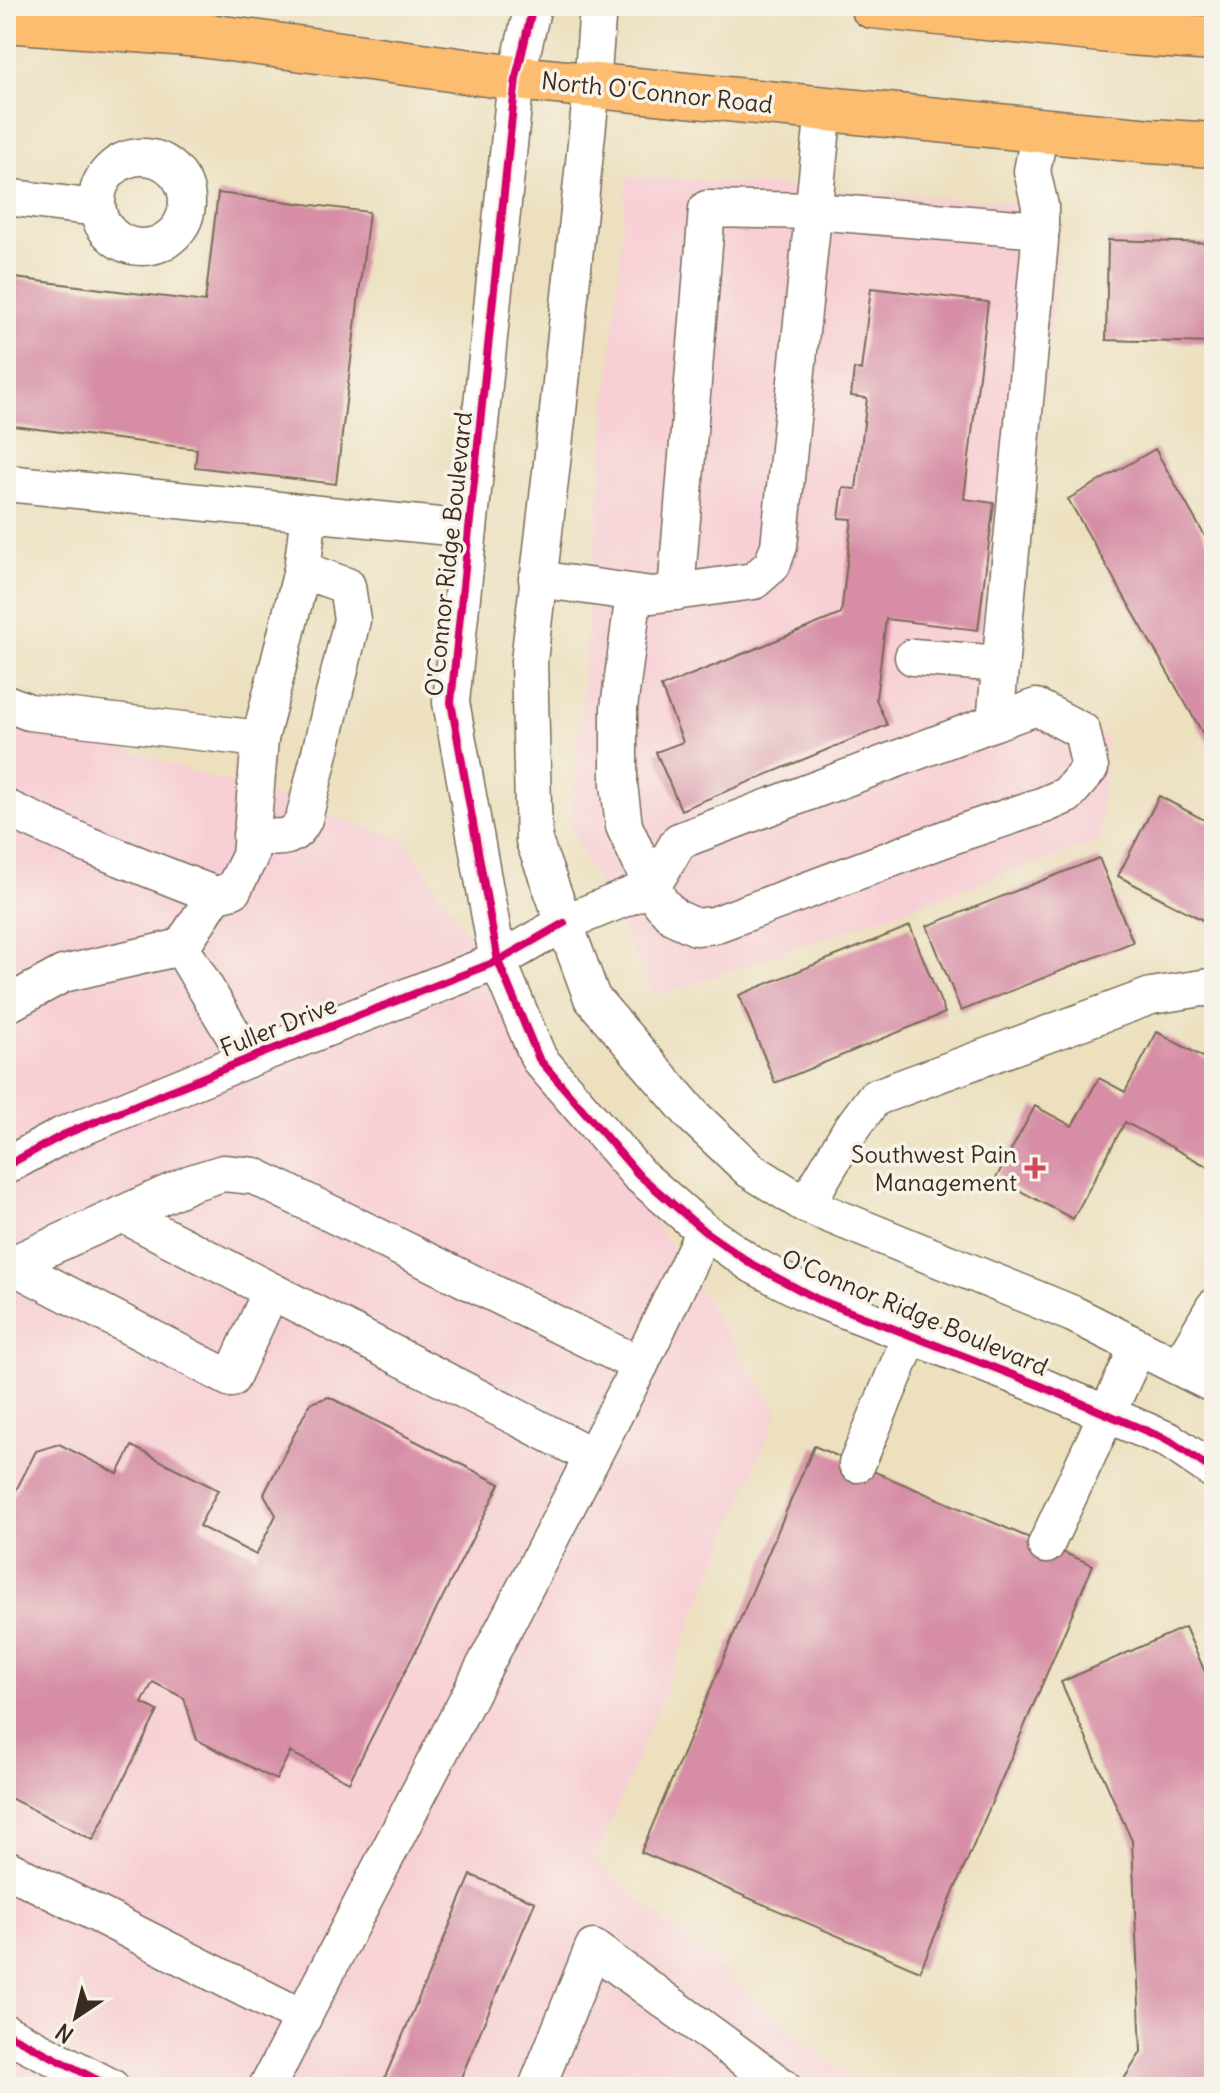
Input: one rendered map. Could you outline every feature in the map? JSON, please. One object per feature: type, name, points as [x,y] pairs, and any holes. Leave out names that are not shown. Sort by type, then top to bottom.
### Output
[{"type":"main road","points":[[872,6],[1214,39]]},
{"type":"main road","name":"North O'Connor Road","points":[[6,20],[201,35],[592,86],[1214,145]]},
{"type":"street","name":"O'Connor Ridge Boulevard","points":[[533,6],[516,78],[451,702],[498,961],[539,1059],[638,1174],[704,1231],[753,1265],[817,1299],[1170,1441],[1214,1471]]},
{"type":"street","points":[[598,6],[592,86],[529,661],[534,841],[592,998],[694,1117],[750,1170],[806,1205],[1073,1314],[1214,1385]]},
{"type":"street","points":[[537,579],[652,595],[754,581],[772,565],[779,546],[824,108]]},
{"type":"street","points":[[995,722],[1041,230],[1040,206],[1032,171],[1040,130]]},
{"type":"street","points":[[6,197],[97,208]]},
{"type":"street","points":[[676,592],[707,209],[814,211],[1041,230]]},
{"type":"street","points":[[6,483],[469,529]]},
{"type":"street","points":[[6,808],[88,845],[215,895],[233,890],[250,856],[260,739],[302,570],[309,513]]},
{"type":"street","points":[[251,835],[286,838],[298,831],[304,819],[352,620],[347,586],[302,570]]},
{"type":"street","points":[[634,593],[619,708],[619,784],[624,826],[652,887],[661,903],[674,917],[696,927],[714,925],[1044,805],[1067,795],[1090,768],[1082,731],[1036,707],[679,841],[652,887]]},
{"type":"street","points":[[913,657],[1001,664]]},
{"type":"street","points":[[6,703],[29,712],[260,739]]},
{"type":"street","name":"Fuller Drive","points":[[6,1166],[63,1135],[498,961],[564,923],[652,887]]},
{"type":"street","points":[[6,1005],[63,974],[181,947],[215,895]]},
{"type":"street","points":[[181,947],[248,1059]]},
{"type":"street","points":[[806,1205],[849,1132],[874,1098],[1151,996],[1209,987],[1214,990]]},
{"type":"street","points":[[9,1266],[191,1183],[223,1173],[254,1176],[640,1365]]},
{"type":"street","points":[[122,1214],[592,1456]]},
{"type":"street","points":[[267,2087],[640,1365],[704,1231]]},
{"type":"street","points":[[9,1266],[231,1379],[271,1291]]},
{"type":"street","points":[[1179,1367],[1214,1307]]},
{"type":"street","points":[[857,1464],[911,1335]]},
{"type":"street","points":[[1046,1545],[1138,1347]]},
{"type":"street","points":[[6,1868],[303,2018]]},
{"type":"street","points":[[544,2083],[593,1948],[783,2087]]},
{"type":"street","points":[[6,2033],[90,2082]]},
{"type":"shaded area","points":[[627,176],[1062,206],[1016,688],[1107,738],[1099,841],[656,997],[570,827]]},
{"type":"shaded area","points":[[6,711],[406,840],[778,1411],[595,1861],[859,2087],[6,2087]]},
{"type":"building","points":[[218,193],[369,212],[336,484],[195,467],[197,449],[6,425],[6,277],[205,302]]},
{"type":"building","points":[[1108,240],[1214,243],[1214,343],[1106,340]]},
{"type":"building","points":[[871,288],[988,302],[964,499],[994,503],[978,630],[886,619],[876,699],[887,725],[681,810],[656,752],[683,742],[661,687],[841,614],[852,519],[839,518],[843,488],[856,489],[867,398],[851,396],[854,369],[861,370]]},
{"type":"building","points":[[1155,449],[1214,552],[1214,753],[1068,499]]},
{"type":"building","points":[[1159,796],[1214,825],[1214,926],[1118,876]]},
{"type":"building","points":[[1099,858],[1133,942],[961,1011],[927,926]]},
{"type":"building","points":[[910,926],[945,1013],[775,1083],[739,995]]},
{"type":"building","points":[[1157,1032],[1214,1063],[1214,1170],[1125,1122],[1073,1219],[996,1178],[1035,1106],[1072,1126],[1099,1078],[1125,1092]]},
{"type":"building","points":[[329,1397],[500,1484],[349,1782],[290,1752],[276,1780],[197,1740],[184,1698],[153,1682],[142,1703],[158,1711],[93,1840],[6,1796],[6,1510],[36,1451],[59,1444],[118,1474],[132,1446],[218,1490],[199,1526],[256,1555],[276,1515],[264,1494],[310,1403]]},
{"type":"building","points":[[814,1446],[1093,1565],[920,1971],[641,1852]]},
{"type":"building","points":[[1185,1627],[1214,1692],[1214,2087],[1119,2087],[1141,2052],[1132,1841],[1061,1682]]},
{"type":"building","points":[[471,1875],[535,1902],[457,2087],[396,2087],[383,2082]]},
{"type":"cycle path","points":[[533,6],[516,78],[451,702],[498,961],[539,1059],[638,1174],[704,1231],[753,1265],[817,1299],[1041,1386],[1170,1441],[1214,1471]]},
{"type":"cycle path","points":[[6,1166],[63,1135],[498,961],[564,923]]},
{"type":"cycle path","points":[[6,2033],[111,2087]]},
{"type":"place","name":"Southwest Pain Management","points":[[1035,1168]]}]
